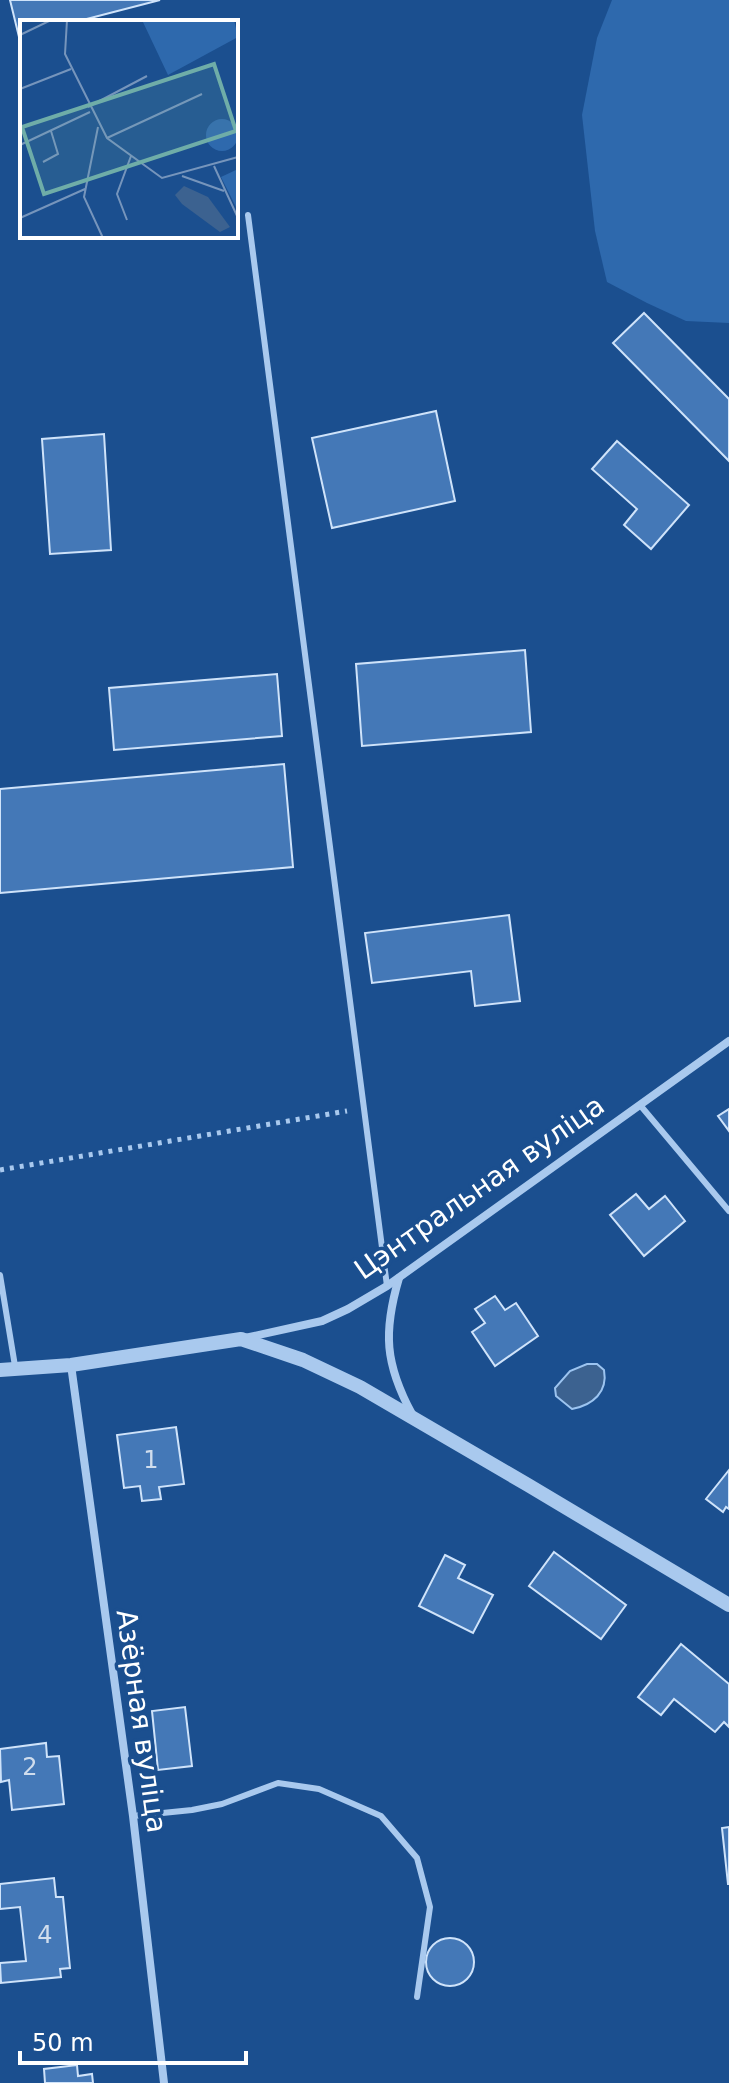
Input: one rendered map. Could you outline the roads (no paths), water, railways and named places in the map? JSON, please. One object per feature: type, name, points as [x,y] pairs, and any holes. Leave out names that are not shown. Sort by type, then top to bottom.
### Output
[{"type":"street","name":"Цэнтральная вуліца","points":[[8,1369],[71,1365],[241,1339],[322,1321],[387,1286],[729,1041]]},
{"type":"street","points":[[399,1277],[389,1316],[388,1341],[396,1381],[414,1419]]},
{"type":"street","name":"Цэнтральная вуліца","points":[[241,1339],[326,1370],[729,1605]]},
{"type":"street","name":"Азёрная вуліца","points":[[71,1365],[133,1816],[164,2083]]},
{"type":"lane","points":[[248,215],[387,1286]]},
{"type":"lane","points":[[640,1105],[729,1211]]},
{"type":"lane","points":[[0,1275],[8,1369]]},
{"type":"lane","points":[[133,1816],[222,1804],[278,1783],[319,1789],[381,1816],[417,1858],[430,1907],[417,1997]]}]
